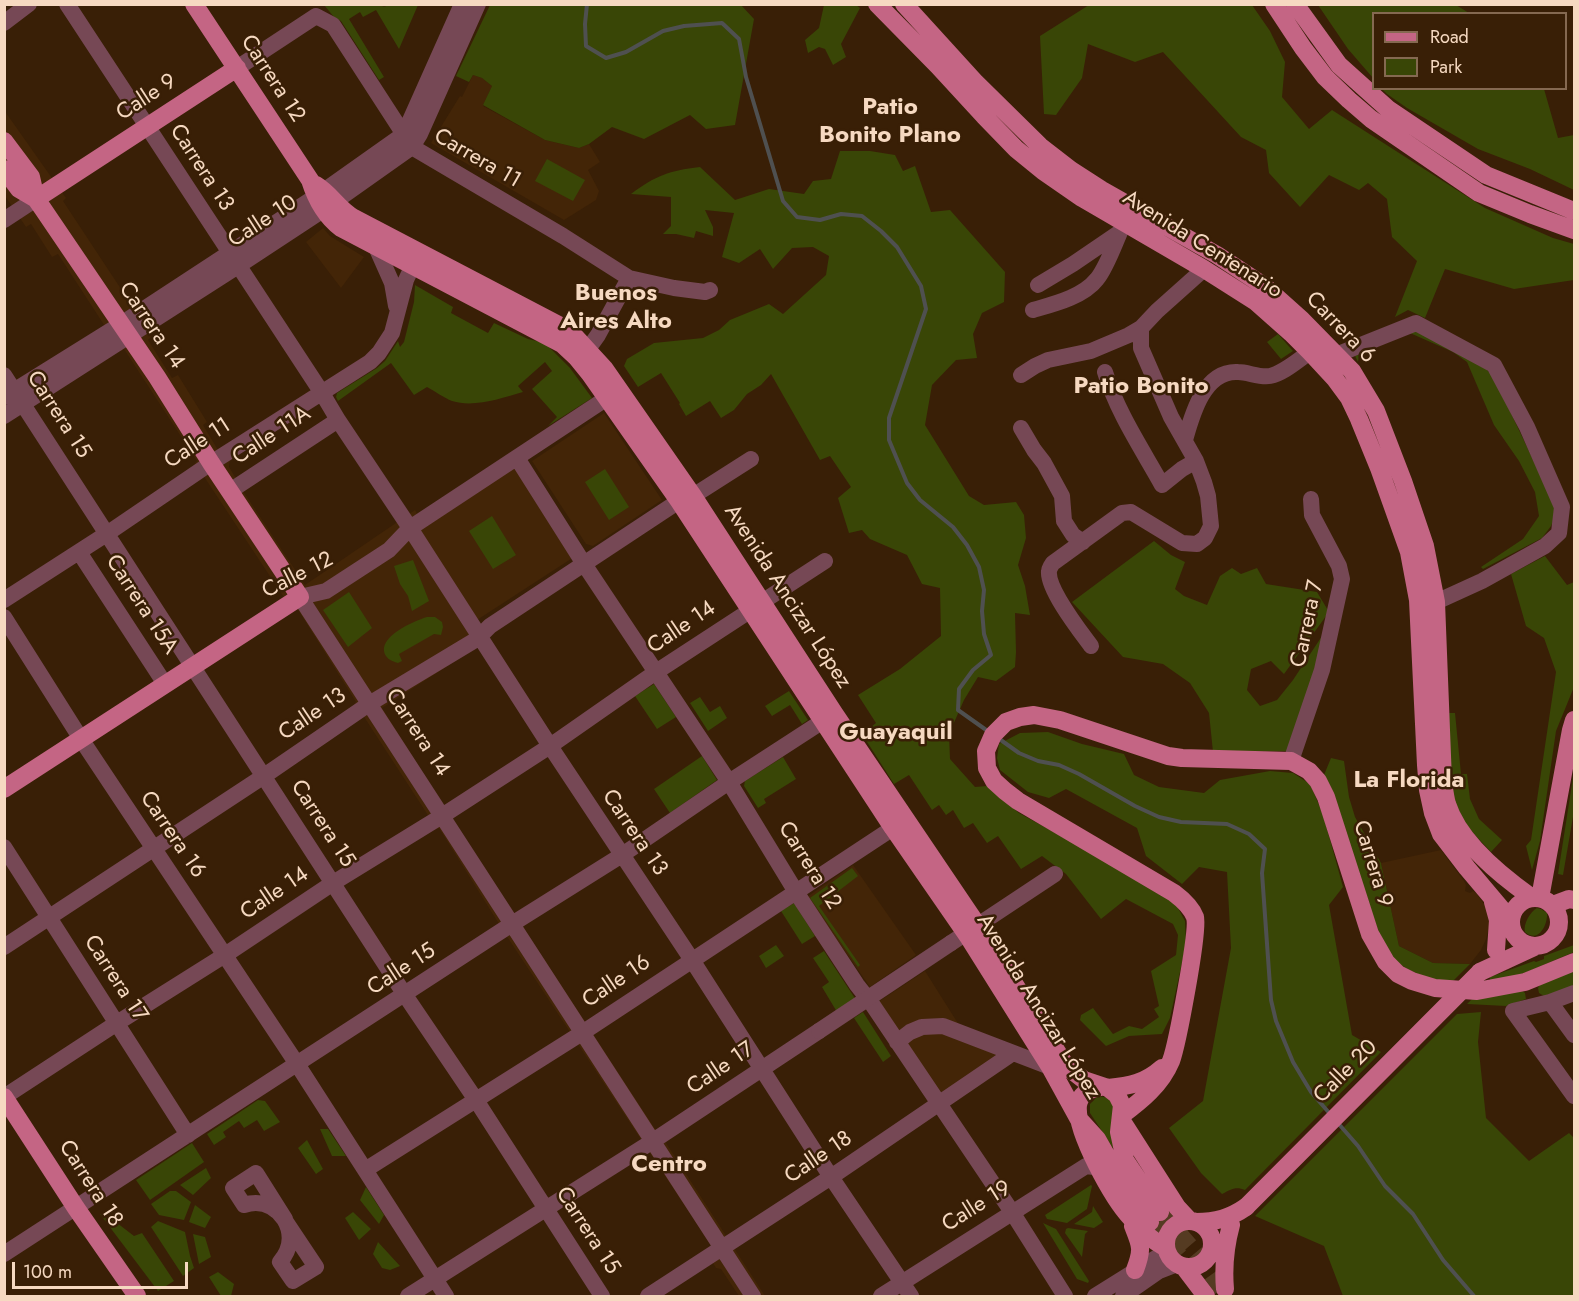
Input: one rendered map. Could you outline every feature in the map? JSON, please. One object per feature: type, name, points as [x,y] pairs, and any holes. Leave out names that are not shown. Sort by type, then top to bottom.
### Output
[{"type":"main road","name":"Carrera 12","points":[[194,4],[321,196]]},
{"type":"main road","name":"Avenida Centenario","points":[[877,4],[1016,149],[1043,171],[1123,228],[1204,269],[1256,302],[1310,352],[1330,360],[1363,429],[1409,552],[1419,609],[1426,765],[1433,813],[1441,834],[1492,897],[1511,925]]},
{"type":"main road","name":"Carrera 6","points":[[904,4],[976,83],[1040,146],[1102,190],[1217,255],[1264,286],[1302,320],[1330,360],[1352,371],[1376,411],[1425,546],[1436,602],[1443,781],[1447,803],[1454,820],[1476,850],[1511,883],[1541,900]]},
{"type":"main road","points":[[1274,4],[1325,77],[1371,119],[1479,193],[1575,230]]},
{"type":"main road","points":[[1295,4],[1339,65],[1388,109],[1486,175],[1575,211]]},
{"type":"main road","name":"Calle 9","points":[[36,199],[237,68]]},
{"type":"main road","name":"Carrera 14","points":[[4,141],[32,177],[36,199],[300,597]]},
{"type":"main road","name":"Carrera 14","points":[[4,169],[19,189],[36,199]]},
{"type":"main road","name":"Avenida Ancizar López","points":[[321,196],[331,220],[341,228],[562,344],[590,374],[686,499]]},
{"type":"main road","name":"Avenida Ancizar López","points":[[321,196],[354,219],[570,332],[604,368],[756,606],[899,810],[965,934],[1066,1066],[1084,1080],[1117,1095],[1122,1105],[1119,1132],[1125,1160],[1155,1217],[1113,1167],[1097,1139],[1078,1118],[1050,1067],[965,934],[823,721],[756,606]]},
{"type":"main road","name":"Calle 12","points":[[4,789],[300,597]]},
{"type":"main road","points":[[1227,1293],[1210,1252],[1211,1238],[1207,1230],[1193,1222],[1177,1207],[1121,1117],[1153,1088],[1171,1061],[1195,935],[1195,918],[1190,908],[1174,893],[1018,801],[1005,791],[994,781],[987,768],[986,750],[993,735],[1006,722],[1034,715],[1060,720],[1159,753],[1182,758],[1291,761]]},
{"type":"main road","points":[[1541,900],[1571,730],[1575,720]]},
{"type":"main road","name":"Carrera 9","points":[[1291,761],[1309,771],[1318,781],[1337,829],[1370,934],[1386,962],[1398,974],[1435,988],[1477,991],[1525,982],[1575,962]]},
{"type":"main road","points":[[1492,897],[1498,921],[1496,950]]},
{"type":"main road","points":[[1541,900],[1558,913],[1559,922],[1566,931],[1544,945],[1525,944],[1517,939],[1511,925],[1513,911],[1517,904],[1524,900],[1569,899],[1575,900]]},
{"type":"main road","name":"Calle 20","points":[[1210,1252],[1246,1207],[1480,972],[1511,925]]},
{"type":"main road","name":"Calle 20","points":[[1480,972],[1534,946]]},
{"type":"main road","points":[[1135,1270],[1141,1245],[1129,1216],[1100,1170],[1083,1136],[1078,1118],[1078,1103],[1082,1095],[1092,1088],[1131,1086],[1153,1076],[1171,1061]]},
{"type":"main road","name":"Carrera 18","points":[[5,1097],[76,1208],[137,1296]]},
{"type":"main road","name":"Calle 20","points":[[1193,1222],[1223,1220],[1246,1207]]},
{"type":"main road","points":[[1129,1216],[1154,1242],[1190,1267],[1200,1264],[1210,1252]]},
{"type":"main road","points":[[1193,1222],[1179,1223],[1170,1231],[1166,1242],[1173,1257],[1206,1296]]},
{"type":"main road","points":[[1227,1293],[1223,1267],[1230,1225]]},
{"type":"street","points":[[4,23],[29,4]]},
{"type":"street","name":"Carrera 13","points":[[68,4],[906,1290]]},
{"type":"street","points":[[408,140],[462,4]]},
{"type":"street","name":"Calle 10","points":[[4,416],[14,397],[125,330],[234,259],[321,196],[420,134],[478,4]]},
{"type":"street","name":"Calle 9","points":[[237,68],[316,16]]},
{"type":"street","name":"Carrera 11","points":[[316,16],[333,25],[408,140],[629,278],[674,288],[705,292],[710,290]]},
{"type":"street","name":"Calle 9","points":[[4,220],[36,199]]},
{"type":"street","points":[[1038,285],[1073,264],[1123,228]]},
{"type":"street","points":[[1033,310],[1078,294],[1097,280],[1123,228]]},
{"type":"street","name":"Calle 11","points":[[376,248],[392,283],[397,312]]},
{"type":"street","name":"Calle 11","points":[[4,600],[211,463],[359,370],[379,353],[392,333],[406,280],[412,267]]},
{"type":"street","points":[[1021,375],[1048,360],[1091,351],[1130,335],[1141,328],[1204,269]]},
{"type":"street","points":[[588,349],[629,278]]},
{"type":"street","points":[[1330,360],[1416,322],[1494,364],[1527,427],[1562,507],[1558,532],[1545,546],[1482,581],[1419,609]]},
{"type":"street","points":[[1091,646],[1071,619],[1051,585],[1049,570],[1053,563],[1122,513],[1131,512],[1182,543],[1197,544],[1205,538],[1212,526],[1208,496],[1196,461],[1171,417],[1141,348],[1141,328]]},
{"type":"street","points":[[1185,440],[1191,417],[1202,395],[1218,376],[1227,372],[1269,376],[1280,372],[1310,352]]},
{"type":"street","points":[[1105,372],[1119,406],[1162,485],[1196,461]]},
{"type":"street","name":"Carrera 15","points":[[4,375],[14,397],[108,533],[602,1296]]},
{"type":"street","name":"Calle 12","points":[[300,597],[326,591],[389,550],[410,528],[607,398]]},
{"type":"street","name":"Calle 11A","points":[[230,490],[338,420]]},
{"type":"street","points":[[1021,428],[1062,496],[1064,522],[1073,535],[1083,542]]},
{"type":"street","name":"Carrera 12","points":[[517,458],[584,564],[729,782],[856,985],[872,1004],[1012,1212],[1065,1296]]},
{"type":"street","name":"Calle 13","points":[[4,947],[369,704],[480,637],[490,626],[584,564],[751,459]]},
{"type":"street","name":"Carrera 7","points":[[1291,761],[1322,670],[1342,579],[1340,566],[1312,515],[1311,499]]},
{"type":"street","name":"Carrera 15A","points":[[79,552],[165,684]]},
{"type":"street","name":"Calle 14","points":[[5,1097],[333,883],[550,746],[656,672],[825,561]]},
{"type":"street","name":"Carrera 14","points":[[300,597],[753,1296]]},
{"type":"street","name":"Carrera 16","points":[[4,617],[81,739],[225,954],[446,1296]]},
{"type":"street","name":"Calle 15","points":[[4,1254],[276,1078],[301,1070],[405,995],[622,855],[823,721]]},
{"type":"street","name":"Calle 16","points":[[365,1170],[582,1033],[893,828]]},
{"type":"street","name":"Carrera 17","points":[[4,847],[188,1135]]},
{"type":"street","name":"Calle 17","points":[[407,1296],[653,1141],[1056,874]]},
{"type":"street","points":[[1525,982],[1575,1035]]},
{"type":"street","points":[[1575,993],[1513,1011],[1575,1096]]},
{"type":"street","points":[[897,1042],[910,1032],[922,1027],[944,1026],[1050,1067]]},
{"type":"street","name":"Calle 18","points":[[648,1296],[831,1177],[1013,1053]]},
{"type":"street","name":"Calle 19","points":[[881,1296],[906,1290],[1012,1212],[1086,1166],[1100,1170]]},
{"type":"street","points":[[1095,1296],[1135,1270],[1173,1257]]},
{"type":"street","points":[[1123,1296],[1159,1271],[1173,1257]]},
{"type":"street","points":[[407,1296],[423,1261]]},
{"type":"shaded area","points":[[473,75],[482,78],[492,86],[483,106],[545,140],[579,148],[589,144],[600,162],[588,170],[599,191],[596,200],[564,220],[431,143],[460,96],[462,97]]},
{"type":"shaded area","points":[[4,110],[66,198],[63,201],[152,336],[148,340],[172,378],[178,375],[207,422],[203,425],[218,450],[230,460],[229,467],[235,477],[239,478],[243,491],[305,585],[415,510],[421,521],[514,465],[574,557],[477,620],[474,649],[382,708],[765,1296],[739,1296],[721,1269],[716,1268],[705,1251],[712,1247],[355,703],[297,608],[293,611],[195,463],[197,461],[124,349],[121,351],[58,254],[52,257],[31,224],[26,227],[5,196]]},
{"type":"shaded area","points":[[323,228],[330,236],[364,257],[341,288],[306,242]]},
{"type":"shaded area","points":[[604,413],[662,500],[593,546],[586,544],[532,461]]},
{"type":"shaded area","points":[[1441,850],[1464,881],[1465,891],[1470,893],[1473,891],[1477,894],[1489,911],[1489,928],[1486,939],[1470,964],[1433,963],[1399,946],[1381,863]]},
{"type":"shaded area","points":[[853,865],[916,955],[870,987],[807,897]]},
{"type":"shaded area","points":[[925,971],[959,1025],[1003,1042],[997,1056],[940,1097],[878,1002]]},
{"type":"green space","points":[[324,5],[386,5],[382,7],[418,5],[399,49],[376,10],[363,17],[360,12],[349,19],[384,77],[379,80],[341,21],[334,17]]},
{"type":"green space","points":[[490,5],[741,5],[754,19],[735,125],[706,129],[690,115],[644,139],[612,127],[589,144],[579,148],[545,140],[483,105],[492,86],[482,78],[473,75],[469,82],[456,76]]},
{"type":"green space","points":[[824,5],[856,5],[860,8],[841,44],[846,57],[833,65],[825,49],[819,47],[808,53],[805,40],[819,28]]},
{"type":"green space","points":[[1089,5],[1252,5],[1270,31],[1285,62],[1282,97],[1309,129],[1332,110],[1485,208],[1553,238],[1574,244],[1574,280],[1514,289],[1445,269],[1425,318],[1408,310],[1395,317],[1417,261],[1392,237],[1387,199],[1368,183],[1359,190],[1329,175],[1300,207],[1269,173],[1266,150],[1241,137],[1163,52],[1135,62],[1088,44],[1082,78],[1056,115],[1044,114],[1040,36]]},
{"type":"green space","points":[[1318,5],[1456,5],[1467,12],[1372,12],[1372,77],[1348,49]]},
{"type":"green space","points":[[1383,90],[1544,90],[1558,138],[1574,135],[1574,190],[1530,169],[1478,149]]},
{"type":"green space","points":[[840,151],[870,151],[895,155],[903,171],[915,166],[931,212],[950,210],[1005,272],[1004,302],[982,313],[973,334],[977,358],[956,360],[932,385],[925,425],[969,496],[984,505],[1016,502],[1024,515],[1026,538],[1018,565],[1025,586],[1030,615],[1015,613],[1015,667],[996,681],[978,677],[964,700],[949,734],[950,759],[975,787],[987,786],[1019,813],[1172,897],[1185,921],[1186,944],[1170,1018],[1162,1034],[1129,1036],[1106,1046],[1080,1020],[1081,1015],[1093,1008],[1113,1034],[1129,1026],[1142,1029],[1159,1017],[1154,1009],[1159,1006],[1151,971],[1176,955],[1178,935],[1173,924],[1126,899],[1101,919],[1066,874],[1042,856],[1021,869],[998,836],[987,843],[973,823],[964,828],[953,810],[946,815],[939,805],[932,810],[909,775],[894,784],[862,734],[876,723],[858,695],[900,669],[941,636],[940,588],[922,584],[907,555],[870,539],[862,530],[849,533],[838,498],[851,487],[830,456],[820,460],[771,374],[761,385],[747,394],[734,410],[721,418],[710,401],[686,416],[661,373],[638,387],[624,366],[627,359],[654,343],[703,338],[719,330],[730,320],[769,304],[783,314],[826,275],[829,256],[813,247],[792,248],[773,269],[760,249],[739,263],[722,257],[734,213],[705,210],[713,227],[713,236],[696,231],[694,238],[663,234],[671,226],[671,197],[631,194],[663,175],[700,167],[735,200],[769,189],[804,194],[813,181],[831,179]]},
{"type":"green space","points":[[547,159],[585,180],[573,201],[535,181]]},
{"type":"green space","points":[[415,285],[453,307],[451,313],[488,333],[494,323],[528,339],[545,343],[570,368],[592,398],[548,426],[557,417],[532,389],[552,371],[545,362],[518,386],[523,392],[488,401],[469,403],[452,401],[427,387],[414,395],[391,363],[338,401],[337,393],[377,368],[385,361],[398,341],[400,347],[404,342],[414,302]]},
{"type":"green space","points":[[1412,330],[1476,359],[1491,374],[1554,504],[1556,514],[1542,538],[1483,569],[1481,567],[1523,539],[1539,516],[1535,492],[1519,461],[1494,425],[1467,362],[1453,352],[1410,333],[1359,355],[1358,362],[1355,356]]},
{"type":"green space","points":[[1278,334],[1293,351],[1281,359],[1267,342]]},
{"type":"green space","points":[[605,469],[629,507],[609,520],[585,482]]},
{"type":"green space","points":[[492,516],[516,555],[493,569],[469,531]]},
{"type":"green space","points":[[1154,541],[1171,555],[1185,562],[1175,589],[1184,596],[1207,605],[1220,576],[1232,568],[1241,574],[1257,568],[1266,584],[1317,592],[1329,612],[1284,674],[1271,661],[1251,669],[1247,690],[1260,706],[1277,700],[1324,633],[1317,667],[1288,751],[1213,752],[1209,713],[1190,683],[1163,664],[1123,657],[1072,602]]},
{"type":"green space","points":[[1545,556],[1567,585],[1574,582],[1574,687],[1556,731],[1540,841],[1532,870],[1526,846],[1531,840],[1556,672],[1544,638],[1526,626],[1511,574]]},
{"type":"green space","points":[[413,560],[429,601],[412,611],[408,596],[400,584],[394,566]]},
{"type":"green space","points":[[349,592],[372,628],[348,647],[323,610]]},
{"type":"green space","points":[[427,617],[435,617],[442,622],[441,635],[434,634],[399,654],[402,661],[398,663],[387,657],[384,651],[385,645],[393,634]]},
{"type":"green space","points":[[654,684],[676,717],[657,729],[635,696]]},
{"type":"green space","points":[[789,691],[808,720],[802,724],[790,705],[772,716],[765,706]]},
{"type":"green space","points":[[700,697],[710,712],[720,706],[727,718],[708,731],[690,703]]},
{"type":"green space","points":[[1448,713],[1455,713],[1461,774],[1467,774],[1470,799],[1479,819],[1502,840],[1491,852],[1467,825],[1452,791]]},
{"type":"green space","points":[[1048,732],[1082,744],[1124,754],[1134,775],[1159,787],[1204,793],[1220,780],[1270,771],[1293,773],[1310,784],[1323,814],[1343,887],[1329,905],[1352,1035],[1381,1052],[1245,1190],[1239,1188],[1222,1194],[1201,1173],[1169,1128],[1203,1101],[1231,948],[1227,872],[1199,867],[1182,884],[1146,856],[1137,828],[1066,789],[1049,798],[1028,792],[1000,770],[997,758],[999,744],[1020,733]]},
{"type":"green space","points":[[702,756],[717,780],[670,813],[654,789]]},
{"type":"green space","points":[[783,757],[796,779],[764,799],[766,803],[758,808],[744,786],[745,781]]},
{"type":"green space","points":[[1331,758],[1344,761],[1349,797],[1355,817],[1381,863],[1399,946],[1433,963],[1470,964],[1448,986],[1402,966],[1386,950],[1324,775]]},
{"type":"green space","points":[[1574,771],[1574,811],[1563,875],[1558,874]]},
{"type":"green space","points":[[852,868],[858,876],[819,906],[860,965],[858,967],[810,898]]},
{"type":"green space","points":[[794,903],[815,936],[802,944],[781,911]]},
{"type":"green space","points":[[1537,908],[1547,913],[1547,918],[1544,927],[1534,936],[1525,932],[1525,925]]},
{"type":"green space","points":[[776,945],[784,956],[766,968],[759,956]]},
{"type":"green space","points":[[1574,945],[1574,952],[1522,974],[1490,981],[1490,977],[1544,959],[1544,956]]},
{"type":"green space","points":[[824,951],[856,1000],[837,1012],[822,987],[829,982],[813,958]]},
{"type":"green space","points":[[1574,970],[1574,987],[1544,996],[1539,993],[1540,984]]},
{"type":"green space","points":[[1521,990],[1525,993],[1526,999],[1506,1006],[1467,1004],[1473,998]]},
{"type":"green space","points":[[863,1012],[891,1056],[883,1062],[854,1018]]},
{"type":"green space","points":[[1481,1012],[1478,1042],[1486,1118],[1529,1161],[1569,1133],[1574,1138],[1574,1296],[1343,1296],[1324,1246],[1255,1216],[1457,1014]]},
{"type":"green space","points":[[1098,1096],[1109,1098],[1114,1102],[1117,1154],[1090,1113],[1090,1104]]},
{"type":"green space","points":[[258,1100],[265,1101],[280,1122],[264,1131],[257,1120],[244,1128],[239,1121],[223,1132],[226,1137],[214,1145],[207,1134]]},
{"type":"green space","points":[[320,1129],[328,1129],[346,1156],[332,1156]]},
{"type":"green space","points":[[307,1140],[323,1169],[316,1174],[298,1148]]},
{"type":"green space","points":[[192,1143],[204,1162],[150,1200],[136,1180]]},
{"type":"green space","points":[[206,1168],[211,1178],[193,1195],[180,1185]]},
{"type":"green space","points":[[1091,1185],[1087,1209],[1067,1223],[1047,1219],[1045,1215]]},
{"type":"green space","points":[[366,1187],[384,1215],[379,1224],[360,1200]]},
{"type":"green space","points":[[170,1191],[176,1191],[191,1202],[184,1220],[159,1215],[151,1204]]},
{"type":"green space","points":[[195,1205],[211,1217],[205,1228],[189,1222]]},
{"type":"green space","points":[[1093,1206],[1103,1222],[1094,1228],[1074,1224],[1092,1212]]},
{"type":"green space","points":[[353,1212],[371,1229],[359,1240],[345,1218]]},
{"type":"green space","points":[[100,1214],[108,1216],[134,1236],[142,1233],[174,1281],[158,1291]]},
{"type":"green space","points":[[158,1221],[185,1232],[194,1268],[183,1276],[151,1227]]},
{"type":"green space","points":[[1043,1223],[1056,1229],[1089,1281],[1088,1283],[1077,1279]]},
{"type":"green space","points":[[1068,1228],[1088,1231],[1085,1234],[1082,1257],[1065,1233]]},
{"type":"green space","points":[[193,1234],[205,1237],[211,1257],[199,1264]]},
{"type":"green space","points":[[378,1242],[400,1266],[390,1270],[382,1268],[373,1254]]},
{"type":"green space","points":[[218,1272],[234,1284],[231,1296],[221,1296],[209,1277]]},
{"type":"waterway","points":[[587,4],[586,46],[606,58],[626,52],[663,31],[684,26],[722,23],[739,39],[746,77],[783,201],[797,217],[820,220],[841,214],[862,216],[897,247],[921,286],[926,309],[889,418],[889,440],[907,483],[920,500],[953,527],[967,545],[979,567],[984,590],[982,611],[984,634],[991,655],[973,670],[959,689],[958,710],[989,732]]},
{"type":"waterway","points":[[998,738],[1019,753],[1038,761],[1059,765],[1079,774],[1159,817],[1181,822],[1227,824],[1249,834],[1265,849],[1262,873],[1271,1000],[1276,1021],[1293,1062],[1311,1092],[1331,1115]]},
{"type":"waterway","points":[[1337,1122],[1358,1146],[1385,1186],[1413,1214],[1443,1260],[1474,1296]]},
{"type":"tunnel","points":[[1160,1212],[1208,1268],[1228,1296]]},
{"type":"tunnel","points":[[1150,1222],[1195,1275]]},
{"type":"district","name":"Patio Bonito Plano","points":[[890,122]]},
{"type":"district","name":"Buenos Aires Alto","points":[[616,308]]},
{"type":"district","name":"Patio Bonito","points":[[1141,387]]},
{"type":"district","name":"Guayaquil","points":[[896,733]]},
{"type":"district","name":"La Florida","points":[[1409,781]]},
{"type":"district","name":"Centro","points":[[669,1165]]}]
